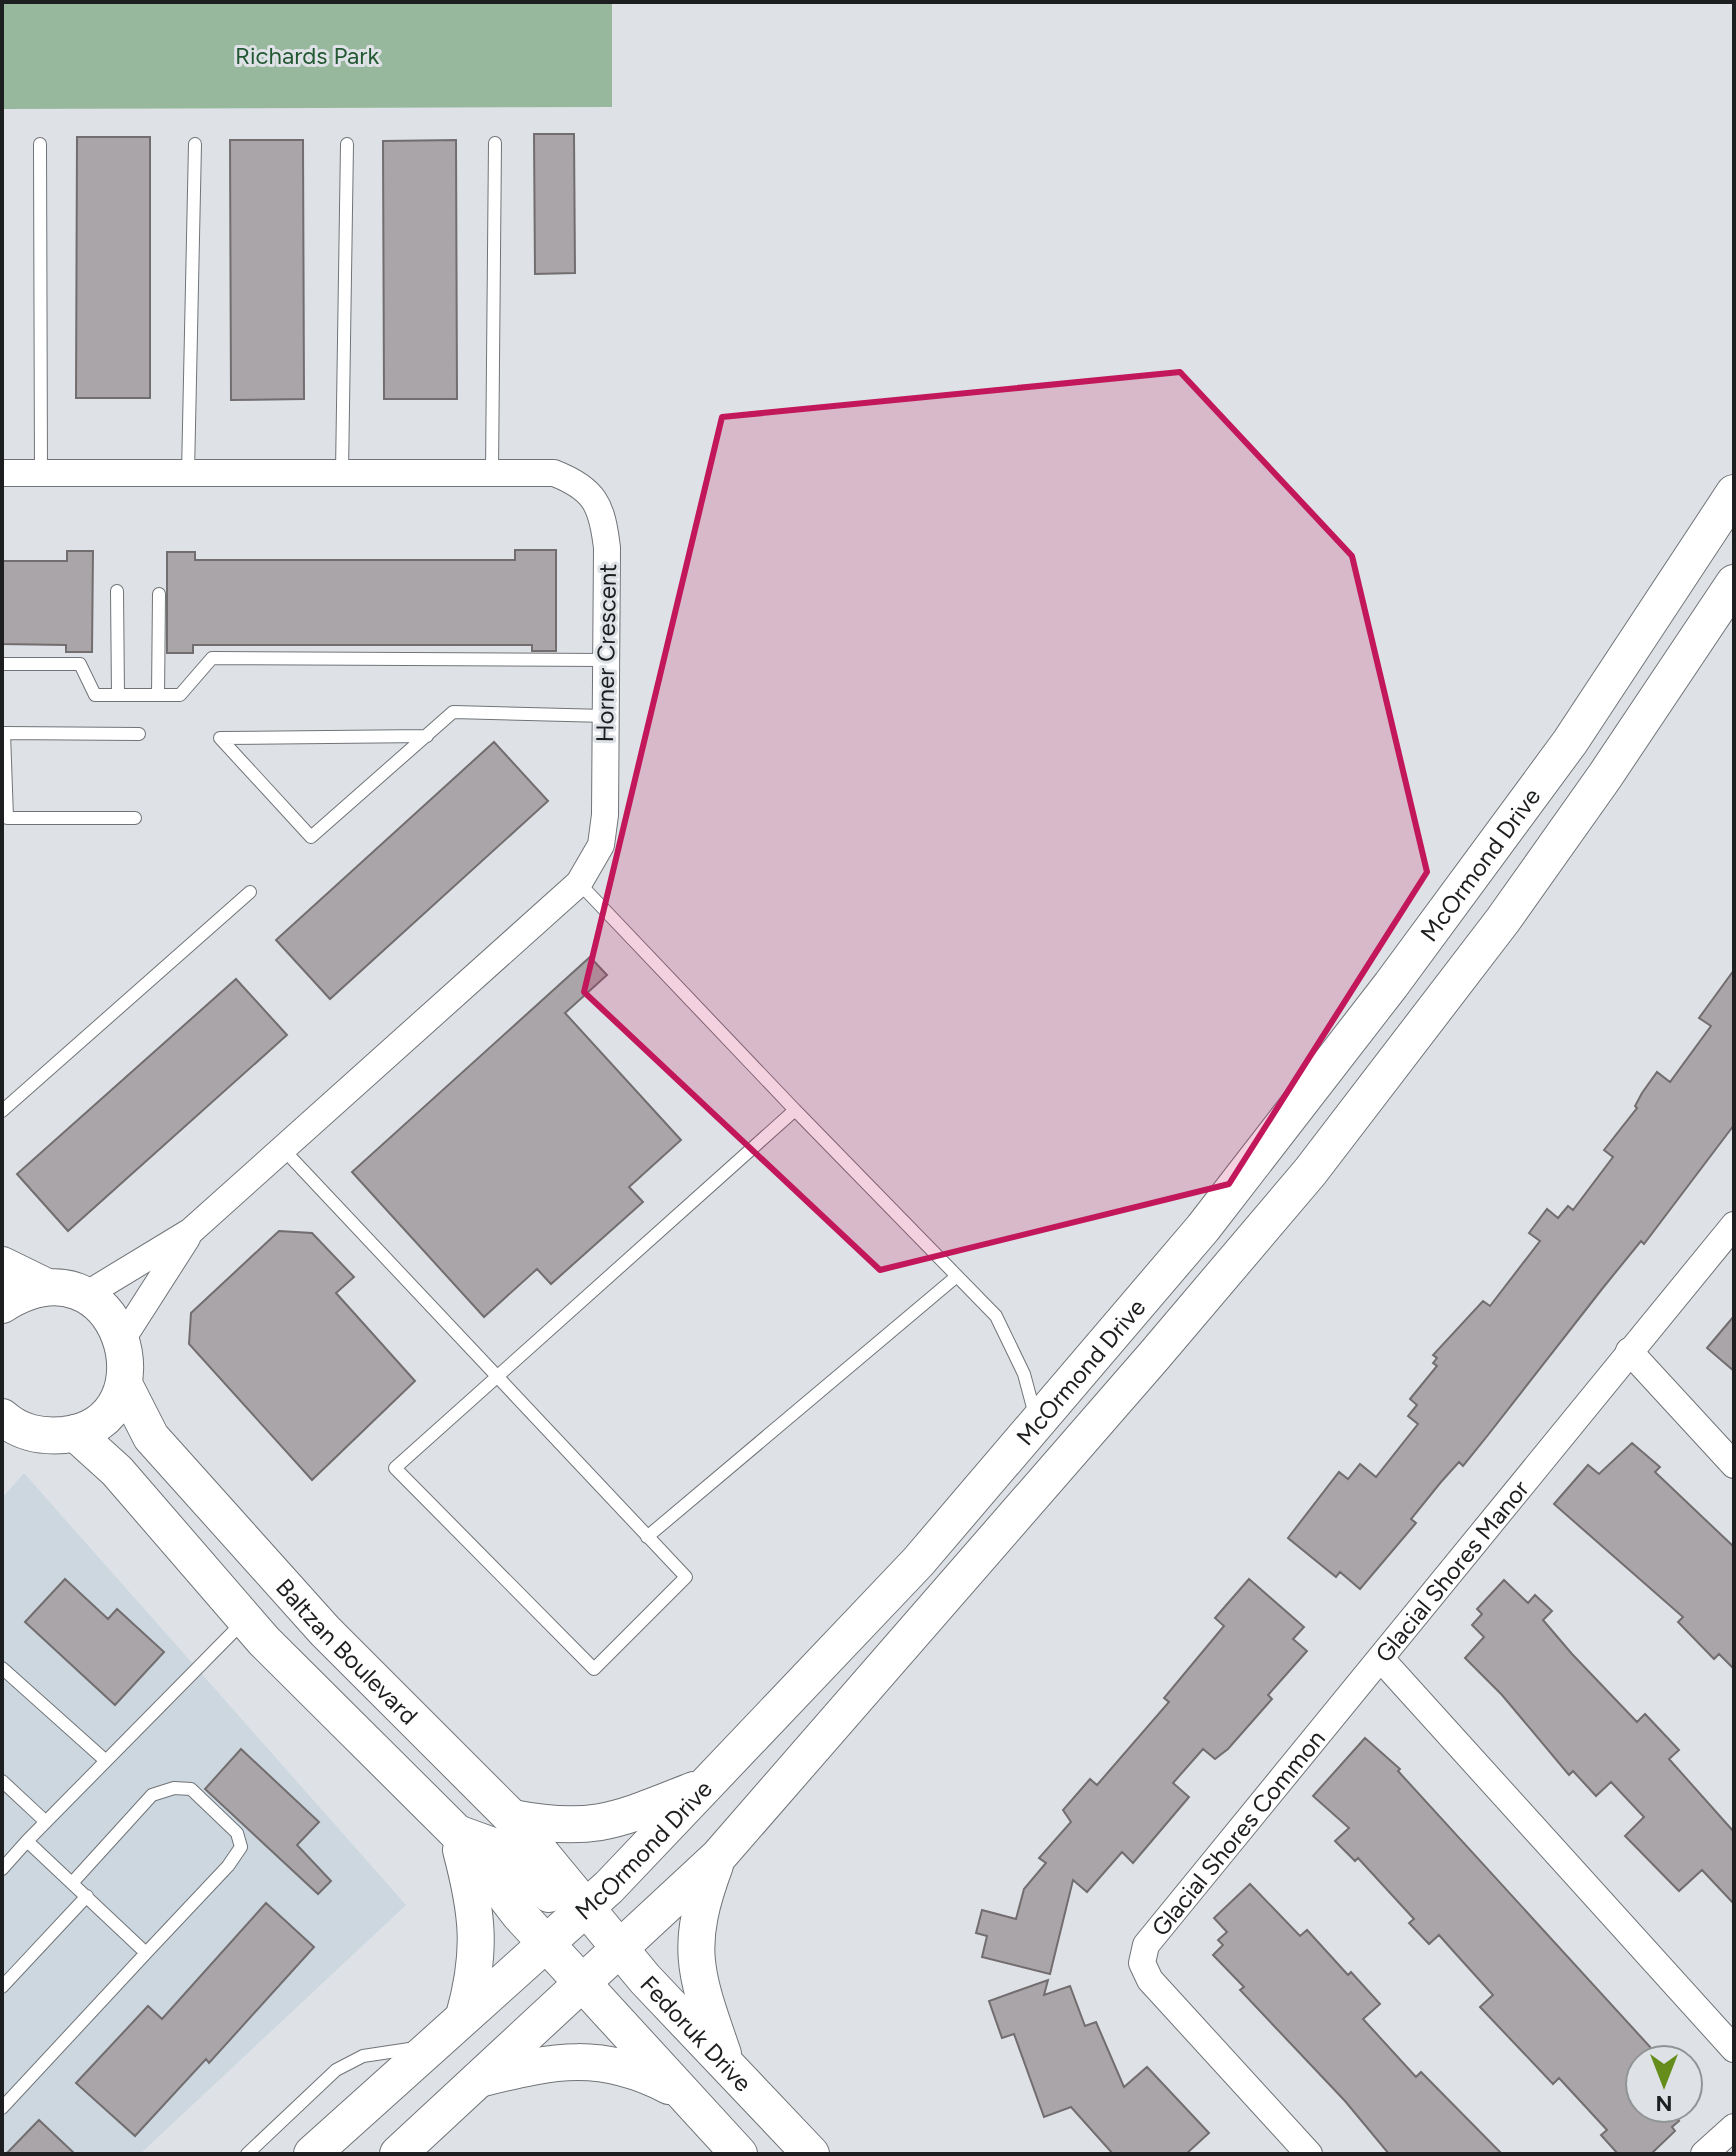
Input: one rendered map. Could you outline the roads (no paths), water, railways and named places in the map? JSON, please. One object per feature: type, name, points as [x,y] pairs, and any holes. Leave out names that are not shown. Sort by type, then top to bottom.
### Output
[{"type":"main road","name":"McOrmond Drive","points":[[312,2154],[580,1915],[918,1562],[1203,1228],[1391,985],[1570,742],[1734,493]]},
{"type":"main road","name":"McOrmond Drive","points":[[398,2154],[718,1857],[1310,1172],[1503,920],[1605,776],[1734,583]]},
{"type":"main road","points":[[2,1265],[45,1286],[71,1289],[113,1318],[123,1338],[127,1361],[124,1384],[113,1405],[96,1423],[75,1433],[44,1437],[9,1431]]},
{"type":"main road","points":[[2,1305],[22,1292],[45,1286]]},
{"type":"main road","name":"Baltzan Boulevard","points":[[124,1384],[151,1437],[325,1631],[512,1818],[580,1915]]},
{"type":"main road","points":[[75,1433],[117,1471],[246,1620],[457,1833],[548,1945]]},
{"type":"main road","points":[[512,1818],[557,1826],[608,1823],[703,1786]]},
{"type":"main road","points":[[457,1833],[504,1850],[580,1915]]},
{"type":"main road","points":[[457,1833],[475,1902],[477,1931],[476,1975],[464,2016]]},
{"type":"main road","points":[[718,1857],[698,1911],[695,1960],[699,1985],[727,2067]]},
{"type":"main road","name":"Fedoruk Drive","points":[[580,1915],[619,1949],[811,2154]]},
{"type":"main road","name":"Fedoruk Drive","points":[[548,1945],[739,2154]]},
{"type":"main road","points":[[480,2079],[535,2065],[583,2063],[634,2068],[685,2094]]},
{"type":"street","name":"Horner Crescent","points":[[2,473],[554,473],[583,485],[604,515],[607,548],[606,716],[601,845],[579,883],[191,1231],[84,1296]]},
{"type":"street","name":"Glacial Shores Manor","points":[[1734,1225],[1382,1660],[1734,2049]]},
{"type":"street","name":"Horner Crescent","points":[[123,1338],[191,1231]]},
{"type":"street","points":[[1629,1351],[1734,1465]]},
{"type":"street","name":"Glacial Shores Common","points":[[1309,2154],[1150,1980],[1142,1963],[1146,1945],[1382,1660]]},
{"type":"street","points":[[1704,2154],[1734,2127]]},
{"type":"lane","points":[[492,472],[495,143]]},
{"type":"lane","points":[[40,144],[41,473]]},
{"type":"lane","points":[[188,473],[195,144]]},
{"type":"lane","points":[[342,472],[347,144]]},
{"type":"lane","points":[[117,591],[118,695]]},
{"type":"lane","points":[[158,695],[159,594]]},
{"type":"lane","points":[[2,664],[80,664],[95,695],[180,695],[212,658],[606,660]]},
{"type":"lane","points":[[427,736],[220,738],[311,837],[427,736],[453,712],[606,716]]},
{"type":"lane","points":[[135,818],[7,818],[3,733],[139,734]]},
{"type":"lane","points":[[579,883],[996,1316],[1024,1374],[1037,1422]]},
{"type":"lane","points":[[2,1111],[250,892]]},
{"type":"lane","points":[[283,1149],[494,1377],[686,1577],[594,1669],[395,1468],[494,1377],[795,1110]]},
{"type":"lane","points":[[647,1537],[957,1276]]},
{"type":"lane","points":[[2,1869],[246,1620]]},
{"type":"lane","points":[[2,1668],[106,1761]]},
{"type":"lane","points":[[2,1781],[46,1822]]},
{"type":"lane","points":[[2,2108],[228,1866],[241,1847],[237,1833],[191,1789],[174,1788],[152,1795],[72,1883]]},
{"type":"lane","points":[[27,1841],[146,1953]]},
{"type":"lane","points":[[2,1987],[87,1896]]},
{"type":"lane","points":[[247,2154],[336,2070],[363,2056],[431,2046]]},
{"type":"park label","name":"Richards Park","points":[[307,55]]}]
